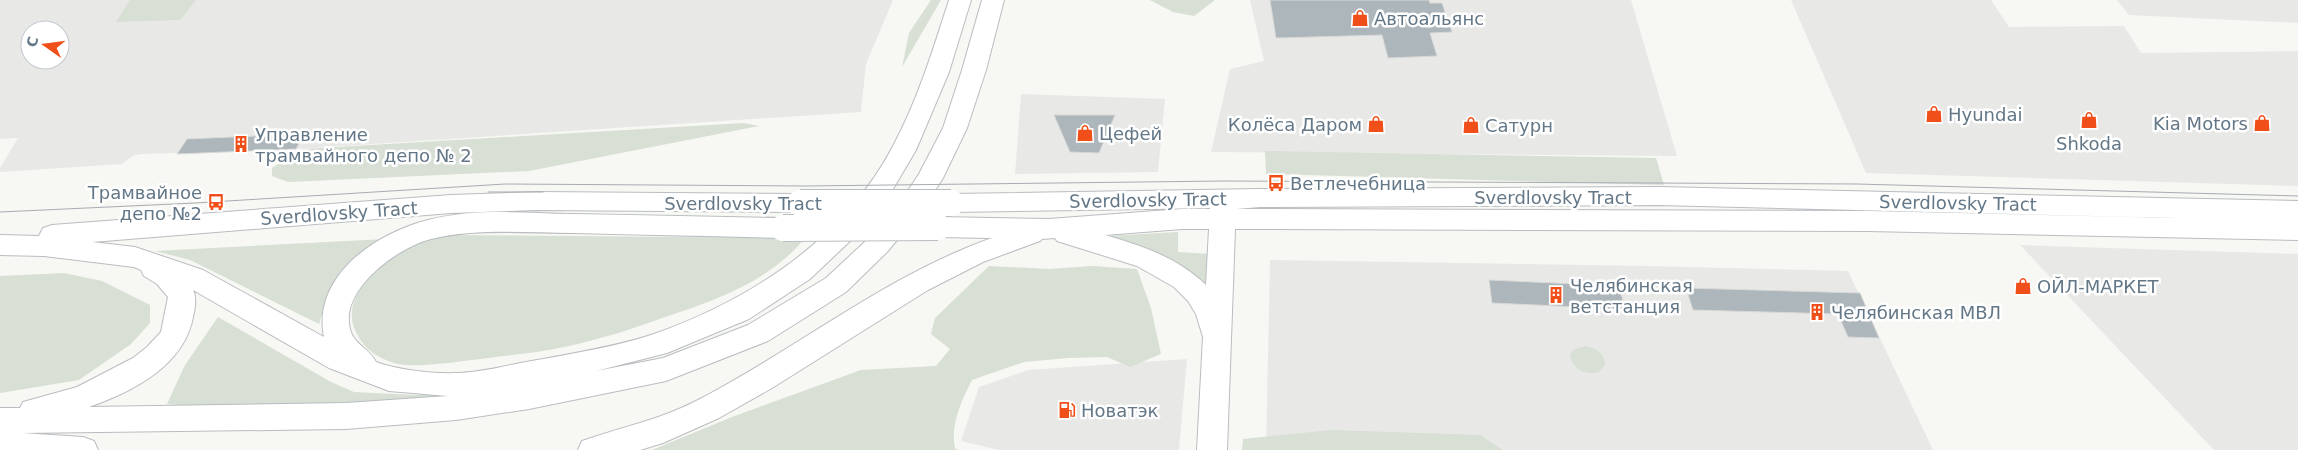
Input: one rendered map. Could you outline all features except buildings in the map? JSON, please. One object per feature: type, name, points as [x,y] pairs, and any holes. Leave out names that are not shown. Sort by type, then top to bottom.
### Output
[{"type":"main road","points":[[0,245],[44,246],[135,257],[193,277],[339,360],[389,378],[458,385],[565,367],[657,345],[739,312],[800,272],[839,236],[874,198],[904,150],[928,97],[960,0]]},
{"type":"main road","points":[[0,421],[346,416],[446,409],[528,397],[666,369],[758,333],[836,285],[878,245],[914,202],[943,154],[965,101],[993,0]]},
{"type":"main road","name":"Sverdlovsky Tract","points":[[389,378],[360,362],[338,340],[334,311],[346,286],[362,266],[390,246],[420,232],[454,225],[488,222],[783,228],[938,227],[1049,229],[1182,219],[1223,208],[1659,196],[2298,211]]},
{"type":"main road","name":"Sverdlovsky Tract","points":[[0,239],[451,204],[537,201],[951,203],[2298,230]]},
{"type":"main road","points":[[1212,450],[1223,208]]},
{"type":"main road","points":[[1049,229],[1131,253],[1171,271],[1194,289],[1208,311],[1216,342]]},
{"type":"main road","name":"Sverdlovsky Tract","points":[[593,450],[662,431],[775,373],[894,295],[950,265],[1016,238],[1049,229]]},
{"type":"main road","points":[[0,417],[38,411],[93,394],[124,378],[168,343],[180,318],[182,295],[167,277],[135,257]]},
{"type":"main road","points":[[0,444],[83,450]]},
{"type":"shaded area","points":[[0,0],[893,0],[866,64],[861,112],[296,149],[144,154],[134,155],[122,164],[0,172],[0,168],[18,138],[0,139]]},
{"type":"shaded area","points":[[130,0],[196,0],[180,20],[116,22]]},
{"type":"shaded area","points":[[931,0],[941,0],[902,67],[909,33]]},
{"type":"shaded area","points":[[1150,0],[1215,0],[1194,16],[1173,12]]},
{"type":"shaded area","points":[[1250,0],[1631,0],[1677,156],[1211,152],[1230,69],[1264,61]]},
{"type":"shaded area","points":[[1791,0],[1991,0],[2009,27],[2124,26],[2141,53],[2298,51],[2298,186],[1866,173]]},
{"type":"shaded area","points":[[2117,0],[2298,0],[2298,23],[2129,15]]},
{"type":"shaded area","points":[[1021,94],[1165,99],[1158,172],[1015,174]]},
{"type":"shaded area","points":[[744,123],[759,126],[529,171],[288,182],[272,176],[272,168],[303,149]]},
{"type":"shaded area","points":[[1265,151],[1656,158],[1664,185],[1266,174]]},
{"type":"shaded area","points":[[1178,232],[1178,252],[1210,254],[1206,289],[1108,236]]},
{"type":"shaded area","points":[[441,235],[805,238],[776,266],[741,287],[703,304],[602,338],[543,351],[437,364],[402,365],[383,359],[372,353],[357,334],[352,320],[353,307],[358,294],[376,270],[388,260],[415,243]]},
{"type":"shaded area","points":[[386,239],[354,260],[329,290],[319,324],[190,260],[155,251]]},
{"type":"shaded area","points":[[2020,245],[2298,254],[2298,450],[2214,450]]},
{"type":"shaded area","points":[[1270,260],[1848,271],[1933,450],[1266,450]]},
{"type":"shaded area","points":[[989,266],[1049,269],[1092,266],[1137,269],[1151,308],[1161,354],[1130,367],[1107,357],[1024,362],[972,380],[960,405],[955,423],[955,449],[959,450],[652,450],[732,417],[861,370],[936,366],[950,349],[931,334],[935,318]]},
{"type":"shaded area","points":[[64,273],[102,281],[150,305],[150,323],[131,344],[79,380],[0,393],[0,276]]},
{"type":"shaded area","points":[[218,317],[331,382],[354,392],[414,395],[454,392],[461,396],[405,403],[197,407],[167,404],[185,365]]},
{"type":"shaded area","points":[[1585,346],[1593,348],[1602,354],[1605,365],[1599,372],[1589,373],[1580,370],[1571,360],[1570,355],[1573,350]]},
{"type":"shaded area","points":[[1187,359],[1179,450],[999,450],[961,441],[979,387],[1028,370]]},
{"type":"shaded area","points":[[1331,430],[1480,435],[1503,450],[1242,450],[1243,439]]},
{"type":"tram line","points":[[0,212],[195,203],[505,184],[807,186],[1223,181],[1857,184],[2298,196]]},
{"type":"tram line","points":[[488,192],[543,192]]},
{"type":"place","name":"Автоальянс","points":[[1360,18]]},
{"type":"place","name":"Hyundai","points":[[1934,114]]},
{"type":"place","name":"Shkoda","points":[[2089,120]]},
{"type":"place","name":"Kia Motors","points":[[2262,123]]},
{"type":"place","name":"Колёса Даром","points":[[1376,124]]},
{"type":"place","name":"Сатурн","points":[[1471,125]]},
{"type":"place","name":"Цефей","points":[[1085,133]]},
{"type":"place","name":"Управление трамвайного депо № 2","points":[[241,144]]},
{"type":"place","name":"Ветлечебница","points":[[1276,183]]},
{"type":"place","name":"Трамвайное депо №2","points":[[216,202]]},
{"type":"place","name":"ОЙЛ-МАРКЕТ","points":[[2023,286]]},
{"type":"place","name":"Челябинская ветстанция","points":[[1556,295]]},
{"type":"place","name":"Челябинская МВЛ","points":[[1817,312]]},
{"type":"place","name":"Новатэк","points":[[1067,410]]}]
